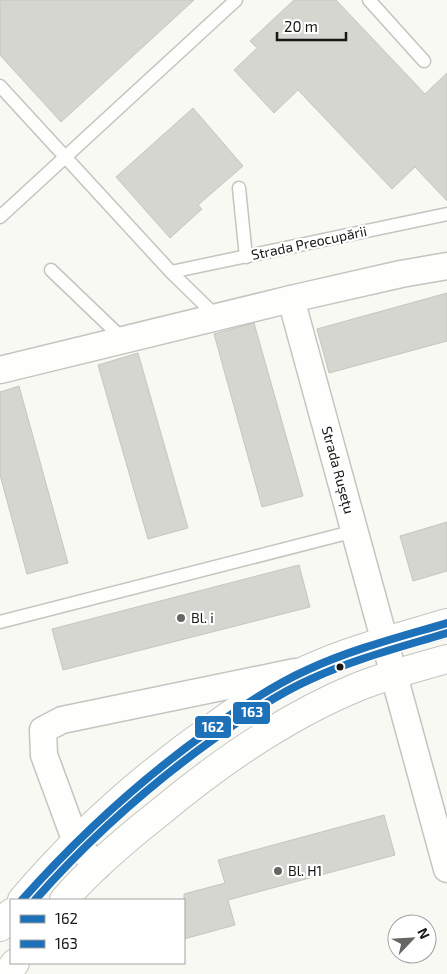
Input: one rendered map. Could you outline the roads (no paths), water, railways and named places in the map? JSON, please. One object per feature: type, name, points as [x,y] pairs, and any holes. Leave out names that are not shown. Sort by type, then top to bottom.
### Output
[{"type":"street","points":[[0,370],[291,299],[401,274],[447,266]]},
{"type":"street","name":"Strada Rușețu","points":[[291,299],[394,674]]},
{"type":"street","points":[[97,867],[76,842],[44,755],[43,730],[62,720],[306,670],[385,641],[447,623]]},
{"type":"street","points":[[65,899],[134,832],[193,784],[260,737],[321,704],[361,686],[394,674],[447,659]]},
{"type":"street","points":[[23,899],[46,871],[76,842],[120,800],[172,756],[243,706],[306,670]]},
{"type":"street","points":[[394,674],[447,868]]},
{"type":"street","points":[[0,927],[10,914]]},
{"type":"lane","points":[[0,216],[66,158],[236,0]]},
{"type":"lane","points":[[369,0],[424,61]]},
{"type":"lane","points":[[0,86],[171,272],[217,317]]},
{"type":"lane","points":[[238,188],[246,256]]},
{"type":"lane","name":"Strada Preocupării","points":[[171,272],[447,214]]},
{"type":"lane","points":[[51,270],[124,340]]},
{"type":"lane","points":[[0,622],[355,531]]},
{"type":"place","name":"Bl. i","points":[[181,618]]},
{"type":"place","name":"Bl. H1","points":[[278,871]]}]
